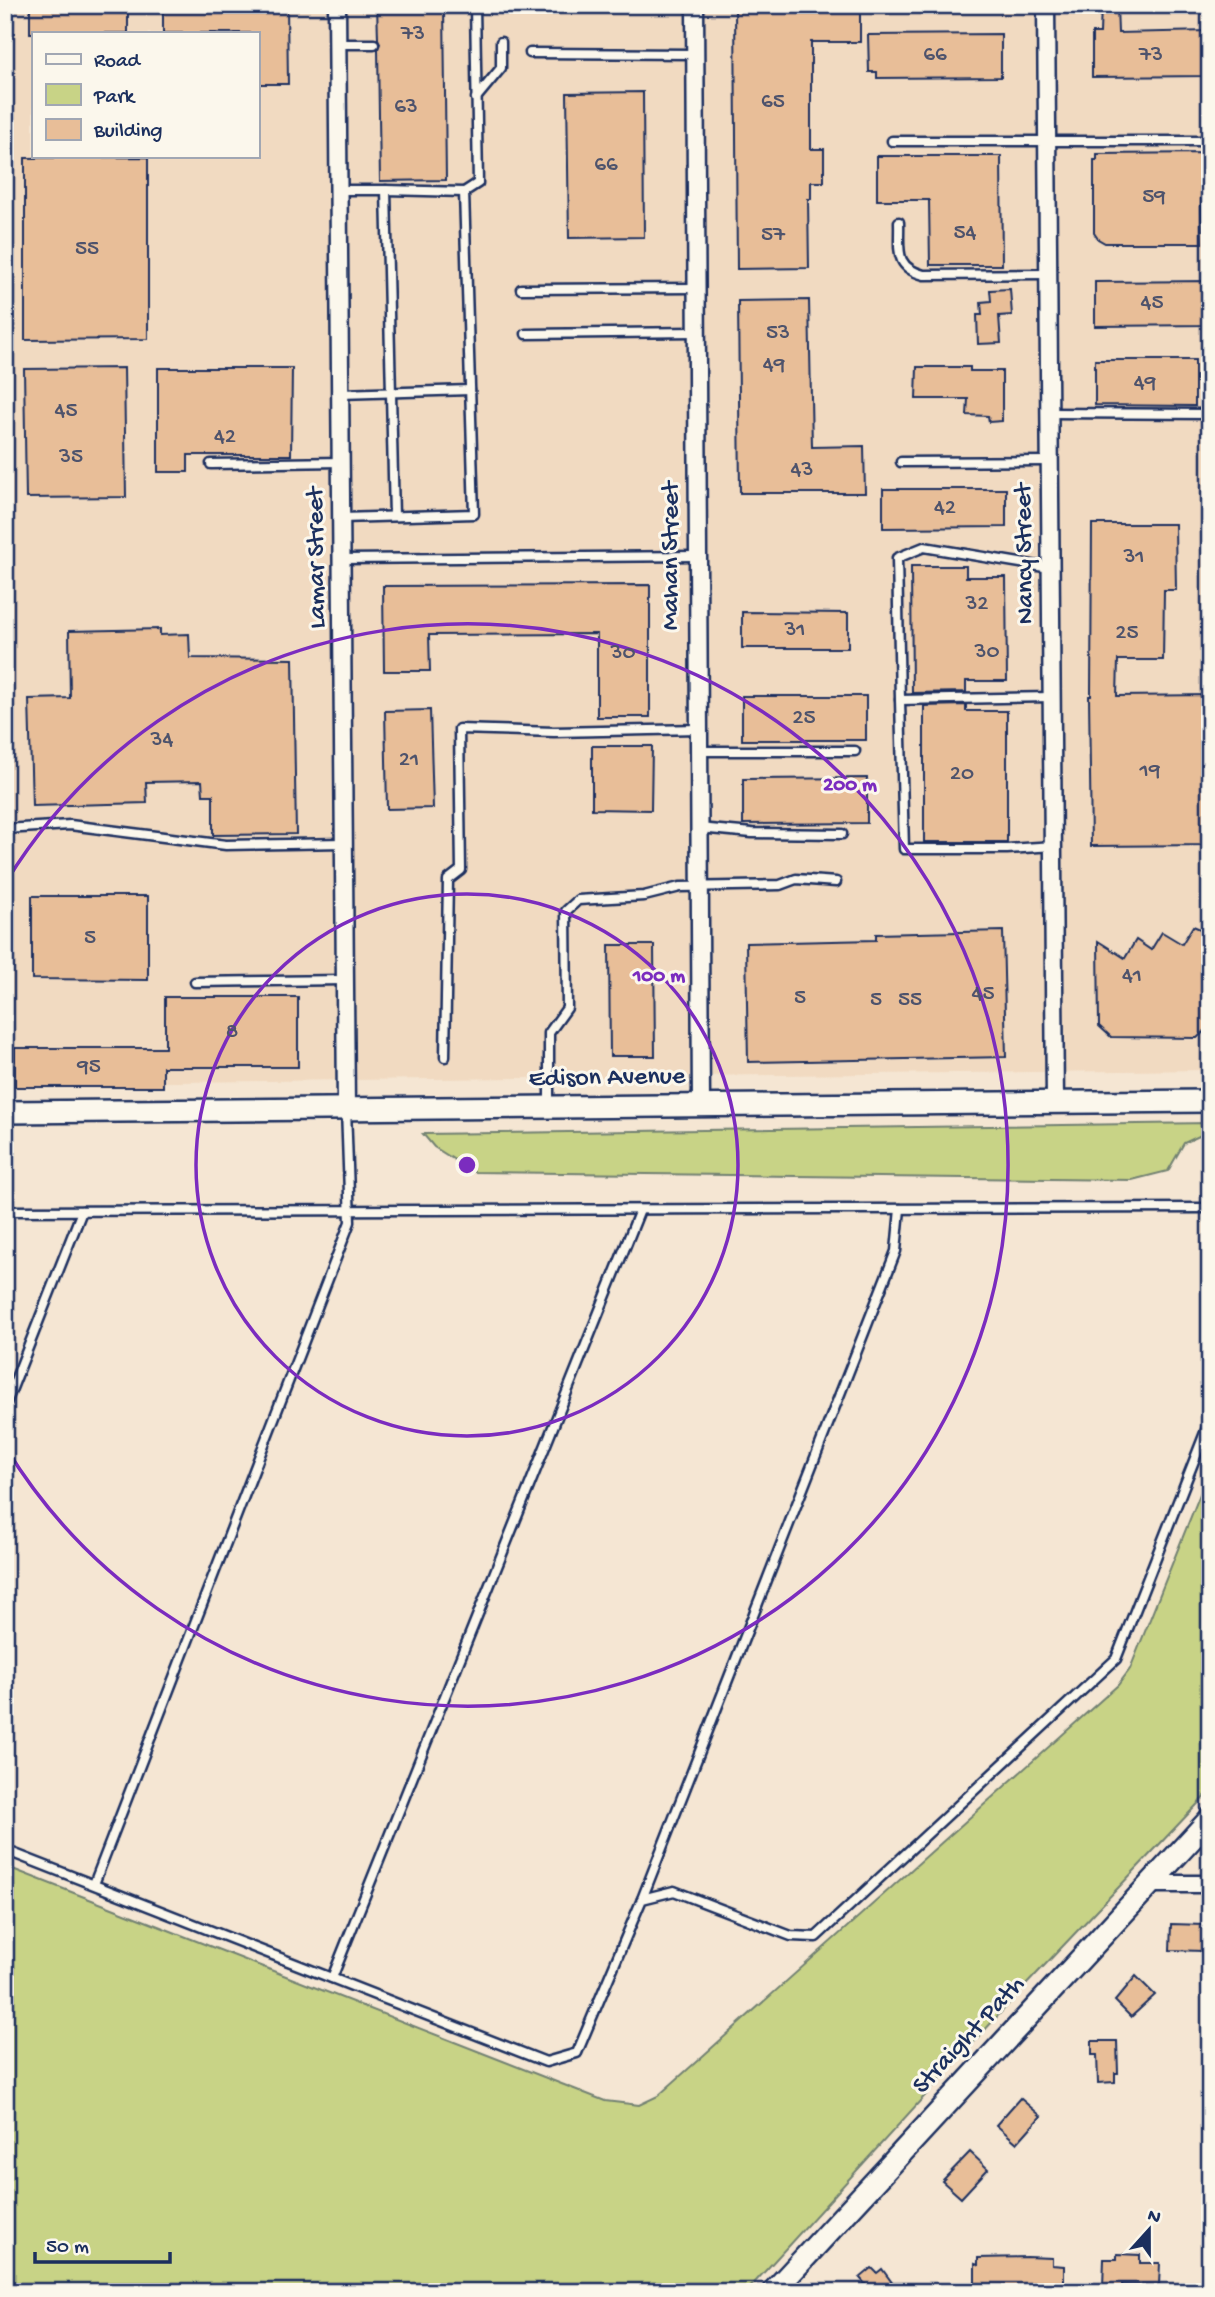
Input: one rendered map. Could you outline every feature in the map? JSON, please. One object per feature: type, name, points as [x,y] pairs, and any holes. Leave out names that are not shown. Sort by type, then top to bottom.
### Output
[{"type":"street","name":"Lamar Street","points":[[337,5],[346,1109]]},
{"type":"street","name":"Mahan Street","points":[[695,5],[701,1106]]},
{"type":"street","name":"Nancy Street","points":[[1046,5],[1055,1103]]},
{"type":"street","name":"Edison Avenue","points":[[5,1112],[1210,1101]]},
{"type":"street","name":"Straight Path","points":[[773,2292],[1210,1819]]},
{"type":"street","points":[[1149,1884],[1210,1884]]},
{"type":"lane","points":[[339,190],[464,192],[478,183],[475,5]]},
{"type":"lane","points":[[476,98],[500,68],[501,42]]},
{"type":"lane","points":[[337,44],[374,44]]},
{"type":"lane","points":[[530,53],[695,54]]},
{"type":"lane","points":[[892,141],[1210,141]]},
{"type":"lane","points":[[386,190],[394,516]]},
{"type":"lane","points":[[342,518],[474,514],[464,192]]},
{"type":"lane","points":[[899,222],[901,260],[908,271],[924,275],[1049,274]]},
{"type":"lane","points":[[521,289],[695,288]]},
{"type":"lane","points":[[526,334],[695,332]]},
{"type":"lane","points":[[340,394],[470,390]]},
{"type":"lane","points":[[1049,413],[1210,414]]},
{"type":"lane","points":[[901,462],[1049,461]]},
{"type":"lane","points":[[211,464],[341,462]]},
{"type":"lane","points":[[1050,568],[924,547],[897,558],[904,849],[1054,846]]},
{"type":"lane","points":[[343,559],[697,556]]},
{"type":"lane","points":[[900,700],[1052,697]]},
{"type":"lane","points":[[445,1057],[448,880],[461,870],[459,729],[554,732],[698,729]]},
{"type":"lane","points":[[698,751],[855,751]]},
{"type":"lane","points":[[5,830],[70,825],[226,845],[344,844]]},
{"type":"lane","points":[[699,828],[752,833],[842,834]]},
{"type":"lane","points":[[549,1108],[549,1033],[567,1008],[566,911],[578,900],[644,896],[680,887],[780,885],[796,879],[836,882]]},
{"type":"lane","points":[[195,982],[345,980]]},
{"type":"lane","points":[[94,1884],[350,1222],[346,1109]]},
{"type":"lane","points":[[5,1211],[1210,1208]]},
{"type":"lane","points":[[5,1850],[546,2062],[577,2053],[642,1899],[896,1251],[900,1209]]},
{"type":"lane","points":[[332,1978],[640,1210]]},
{"type":"lane","points":[[5,1406],[82,1211]]},
{"type":"lane","points":[[642,1899],[674,1891],[791,1936],[816,1937],[1116,1659],[1210,1420]]},
{"type":"shaded area","points":[[5,5],[1210,5],[1210,1070],[5,1084]]},
{"type":"green space","points":[[1210,1123],[1210,1131],[1184,1143],[1168,1171],[1132,1180],[474,1172],[434,1147],[423,1134]]},
{"type":"green space","points":[[1210,1469],[1210,1791],[1024,1987],[746,2292],[5,2292],[5,1866],[605,2101],[639,2105],[658,2096],[1118,1685],[1130,1669]]},
{"type":"building","points":[[30,5],[128,5],[128,32],[30,33]]},
{"type":"building","points":[[163,5],[287,5],[288,84],[259,84],[259,32],[163,32]]},
{"type":"building","points":[[377,5],[444,5],[446,180],[380,181],[380,43]]},
{"type":"building","points":[[735,5],[860,5],[860,42],[811,42],[811,149],[824,149],[824,182],[811,182],[811,199],[808,199],[809,268],[737,269]]},
{"type":"building","points":[[1101,5],[1117,5],[1118,33],[1210,31],[1210,76],[1092,77],[1092,33],[1100,33]]},
{"type":"building","points":[[1001,34],[1001,77],[877,78],[877,72],[869,72],[868,35]]},
{"type":"building","points":[[643,92],[644,237],[569,238],[567,93]]},
{"type":"building","points":[[1210,153],[1210,198],[1201,198],[1202,243],[1105,243],[1098,239],[1094,233],[1094,160],[1097,160],[1097,154]]},
{"type":"building","points":[[877,156],[1001,156],[1002,265],[930,265],[929,200],[877,200]]},
{"type":"building","points":[[25,158],[148,158],[148,339],[25,340]]},
{"type":"building","points":[[1210,281],[1210,325],[1095,326],[1095,282]]},
{"type":"building","points":[[1010,289],[1012,315],[999,316],[1001,343],[978,344],[977,315],[982,315],[981,302],[991,301],[990,290]]},
{"type":"building","points":[[809,300],[812,447],[864,446],[865,493],[740,493],[738,301]]},
{"type":"building","points":[[1095,360],[1195,360],[1195,406],[1095,405]]},
{"type":"building","points":[[917,367],[970,367],[970,371],[1002,371],[1002,421],[989,422],[988,416],[967,415],[968,399],[916,399]]},
{"type":"building","points":[[124,368],[126,497],[26,498],[24,369]]},
{"type":"building","points":[[158,368],[292,368],[291,455],[188,455],[188,472],[158,472]]},
{"type":"building","points":[[883,489],[1006,489],[1006,527],[883,528]]},
{"type":"building","points":[[1092,524],[1175,524],[1176,590],[1164,590],[1163,660],[1118,660],[1117,696],[1210,695],[1210,845],[1091,846],[1089,696]]},
{"type":"building","points":[[911,566],[966,566],[966,577],[1006,577],[1007,681],[966,681],[966,692],[912,693]]},
{"type":"building","points":[[650,585],[650,717],[597,717],[597,634],[429,635],[430,671],[384,671],[383,586]]},
{"type":"building","points":[[742,612],[848,613],[848,648],[742,648]]},
{"type":"building","points":[[160,629],[160,635],[189,634],[190,658],[293,659],[296,834],[213,835],[213,795],[203,795],[202,781],[146,782],[147,803],[32,806],[29,699],[70,698],[69,631]]},
{"type":"building","points":[[742,696],[866,696],[866,740],[742,740]]},
{"type":"building","points":[[966,705],[966,711],[1007,711],[1007,842],[924,842],[924,706]]},
{"type":"building","points":[[430,710],[433,808],[387,809],[385,711]]},
{"type":"building","points":[[592,746],[652,746],[651,810],[592,809]]},
{"type":"building","points":[[867,778],[867,823],[743,824],[743,779]]},
{"type":"building","points":[[32,896],[148,896],[148,980],[32,979]]},
{"type":"building","points":[[1193,926],[1210,933],[1210,1026],[1197,1038],[1111,1037],[1099,1026],[1098,941],[1125,958],[1136,940],[1151,950],[1162,932],[1182,944]]},
{"type":"building","points":[[1003,931],[1006,1057],[748,1062],[746,943],[876,940],[876,934]]},
{"type":"building","points":[[609,945],[654,945],[655,1056],[610,1056]]},
{"type":"building","points":[[165,997],[298,997],[298,1067],[163,1067],[163,1087],[15,1087],[15,1048],[165,1048]]},
{"type":"building","points":[[1171,1924],[1204,1925],[1203,1951],[1170,1950]]},
{"type":"building","points":[[1136,1976],[1155,1995],[1131,2017],[1115,2001]]},
{"type":"building","points":[[1092,2041],[1117,2041],[1118,2073],[1115,2073],[1115,2082],[1098,2083],[1097,2055],[1092,2055]]},
{"type":"building","points":[[1020,2098],[1041,2116],[1017,2143],[996,2125]]},
{"type":"building","points":[[970,2152],[988,2169],[961,2198],[942,2181]]},
{"type":"building","points":[[1117,2254],[1140,2255],[1140,2263],[1160,2263],[1159,2285],[1122,2284],[1122,2287],[1103,2287],[1104,2259],[1117,2259]]},
{"type":"building","points":[[978,2258],[1052,2258],[1052,2265],[1064,2266],[1064,2289],[975,2290],[975,2264],[978,2265]]},
{"type":"building","points":[[872,2268],[877,2273],[882,2269],[899,2292],[872,2292],[860,2278]]}]
